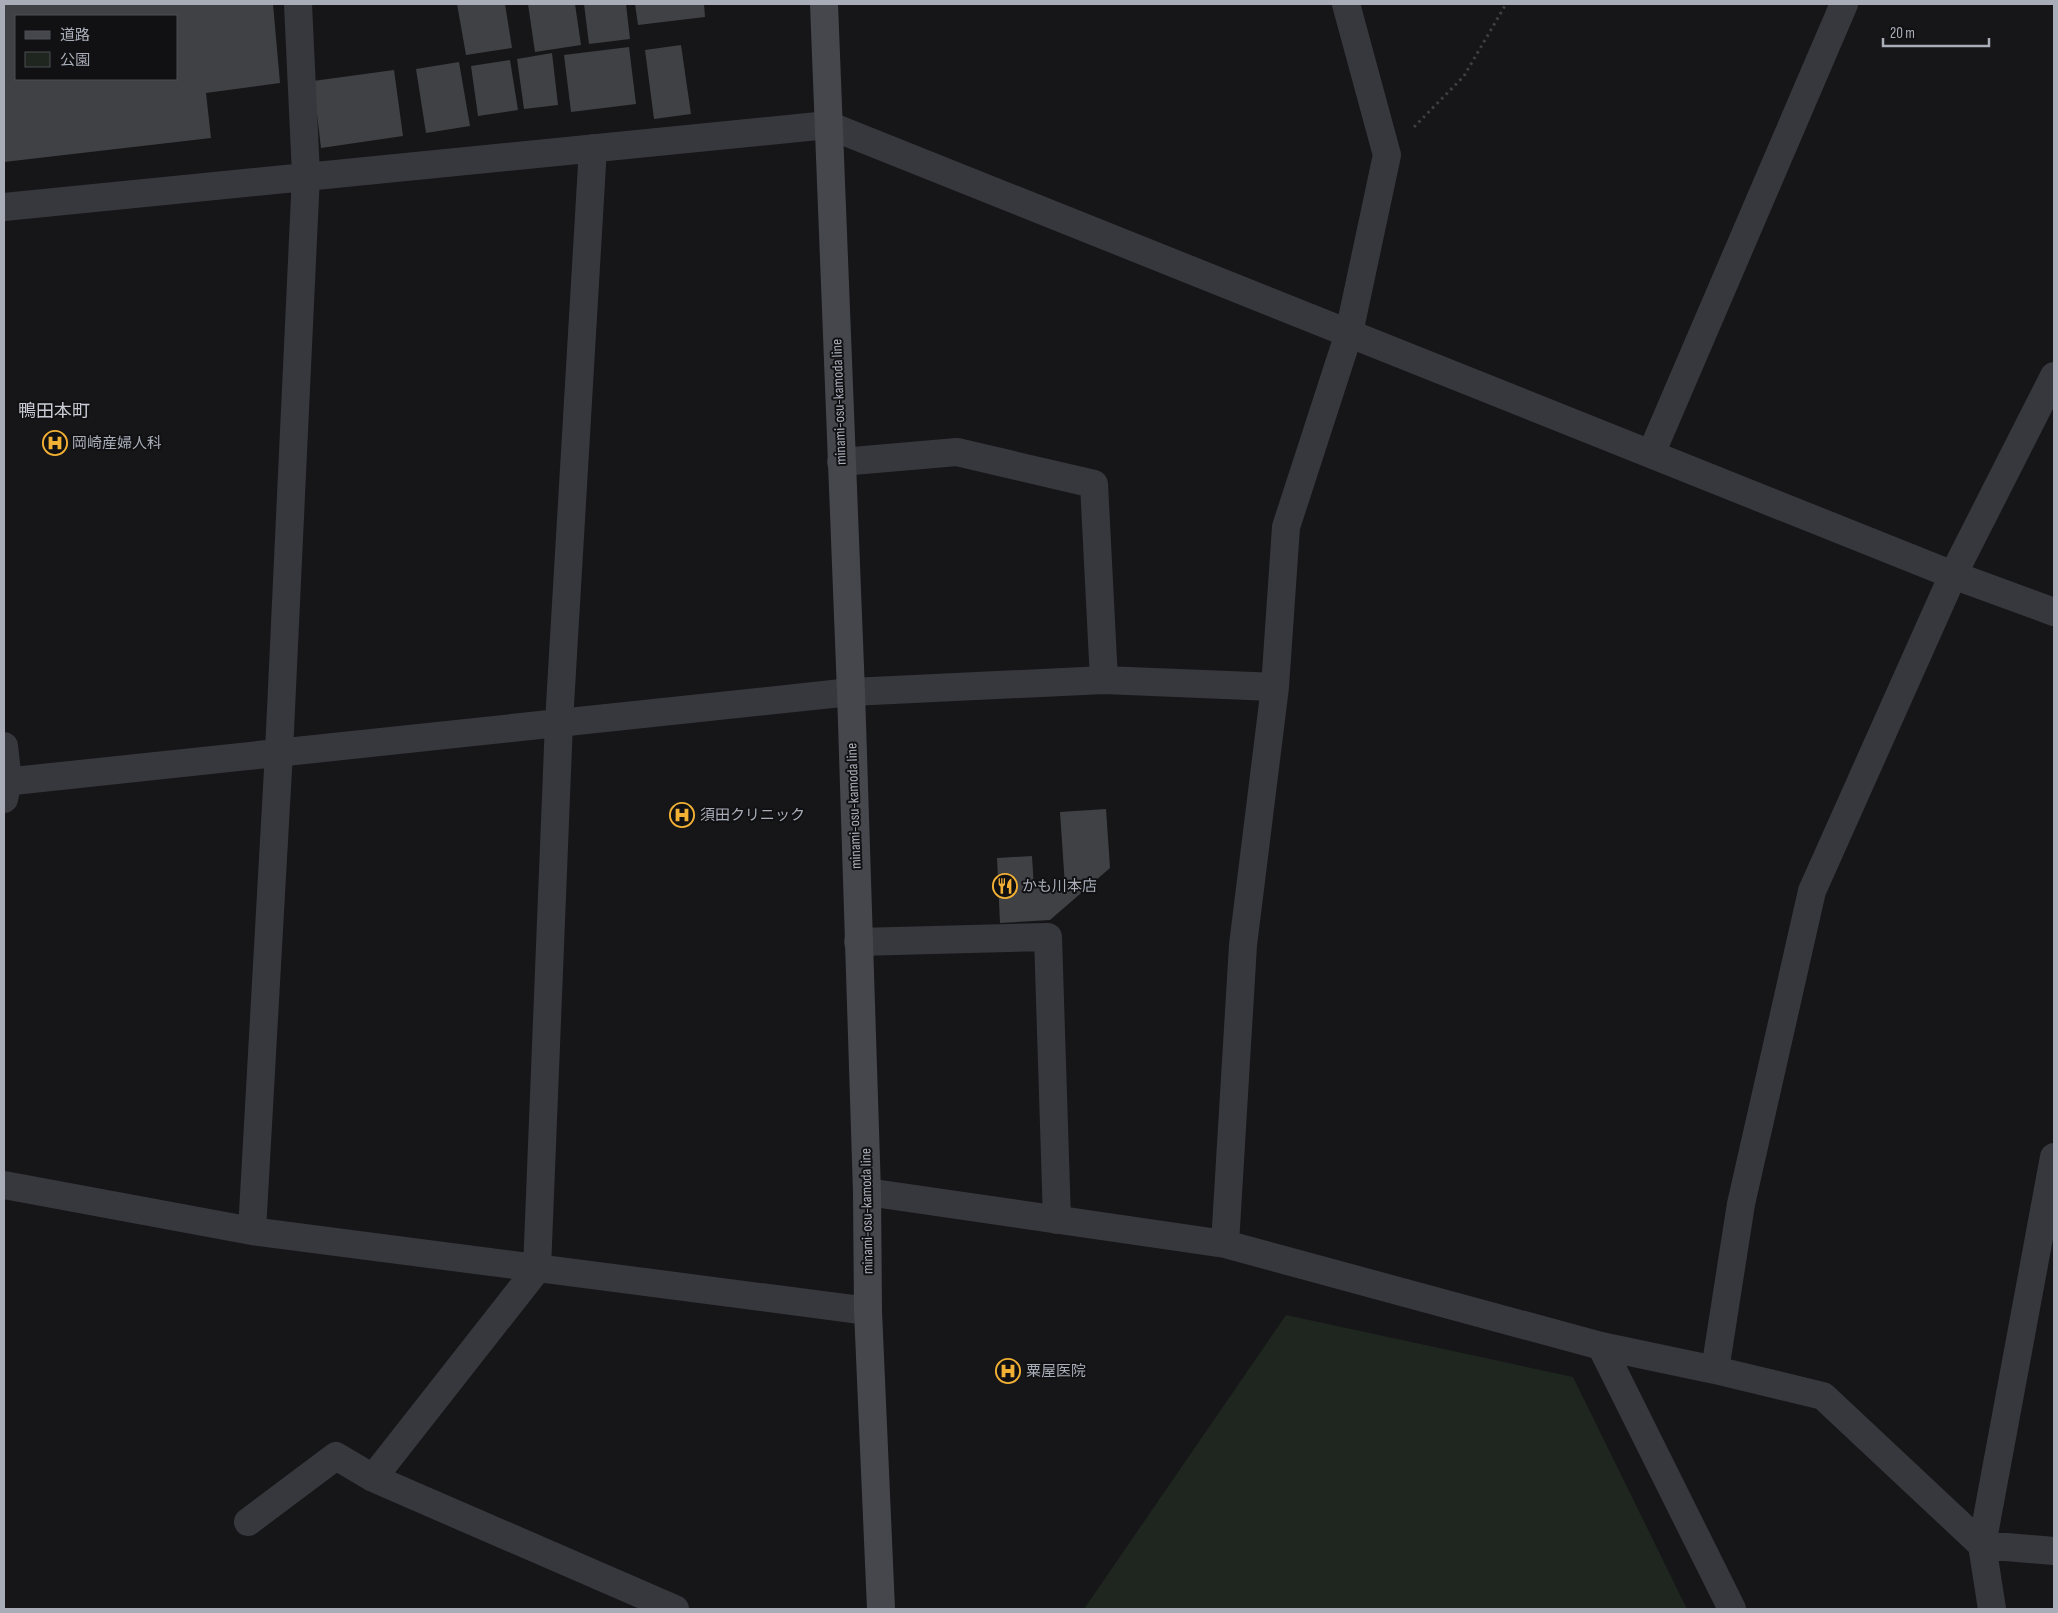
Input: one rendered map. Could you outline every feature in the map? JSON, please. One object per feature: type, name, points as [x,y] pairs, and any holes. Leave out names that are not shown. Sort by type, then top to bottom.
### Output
[{"type":"main road","name":"minami-osu-kamoda line","points":[[824,4],[851,692],[867,1192],[868,1311],[881,1609]]},
{"type":"street","points":[[252,1231],[279,752],[306,176],[298,4]]},
{"type":"street","points":[[1225,1244],[1243,945],[1275,687],[1286,527],[1349,333],[1387,154],[1346,4]]},
{"type":"street","points":[[1651,454],[1844,4]]},
{"type":"street","points":[[4,207],[828,124],[1953,575],[2054,612]]},
{"type":"street","points":[[372,1478],[537,1269],[559,722],[592,148]]},
{"type":"street","points":[[1715,1370],[1740,1204],[1812,891],[1953,575],[2054,376]]},
{"type":"street","points":[[841,462],[957,452],[1094,484],[1104,680]]},
{"type":"street","points":[[4,746],[5,788],[279,752],[851,692],[1104,680],[1275,687]]},
{"type":"street","points":[[858,942],[1048,937],[1057,1220]]},
{"type":"street","points":[[1992,1609],[1982,1545],[2054,1157]]},
{"type":"street","points":[[4,1185],[252,1231],[868,1311]]},
{"type":"street","points":[[867,1192],[1225,1244],[1601,1346],[1715,1370],[1823,1396],[1982,1545],[2054,1551]]},
{"type":"street","points":[[1601,1346],[1732,1609]]},
{"type":"street","points":[[248,1522],[336,1456],[372,1478],[675,1609]]},
{"type":"path","points":[[1387,154],[1464,76],[1506,4]]},
{"type":"green space","points":[[1286,1315],[1573,1377],[1687,1609],[1084,1609]]},
{"type":"building","points":[[4,4],[273,4],[280,83],[206,93],[211,138],[4,162]]},
{"type":"building","points":[[457,4],[505,4],[512,48],[466,55]]},
{"type":"building","points":[[528,4],[575,4],[581,45],[535,52]]},
{"type":"building","points":[[584,4],[626,4],[630,39],[589,44]]},
{"type":"building","points":[[635,4],[704,4],[705,17],[638,25]]},
{"type":"building","points":[[681,45],[691,114],[654,119],[645,50]]},
{"type":"building","points":[[629,47],[636,104],[571,112],[564,55]]},
{"type":"building","points":[[552,53],[558,105],[524,109],[517,59]]},
{"type":"building","points":[[510,60],[518,110],[478,116],[471,66]]},
{"type":"building","points":[[459,62],[470,126],[426,133],[416,69]]},
{"type":"building","points":[[394,70],[403,136],[321,148],[313,81]]},
{"type":"building","points":[[1106,809],[1110,868],[1050,920],[1000,923],[997,858],[1032,856],[1034,888],[1065,886],[1060,812]]},
{"type":"place","name":"岡崎産婦人科","points":[[55,443]]},
{"type":"place","name":"須田クリニック","points":[[682,815]]},
{"type":"place","name":"かも川本店","points":[[1005,886]]},
{"type":"place","name":"粟屋医院","points":[[1008,1371]]},
{"type":"district","name":"鴨田本町","points":[[54,411]]}]
